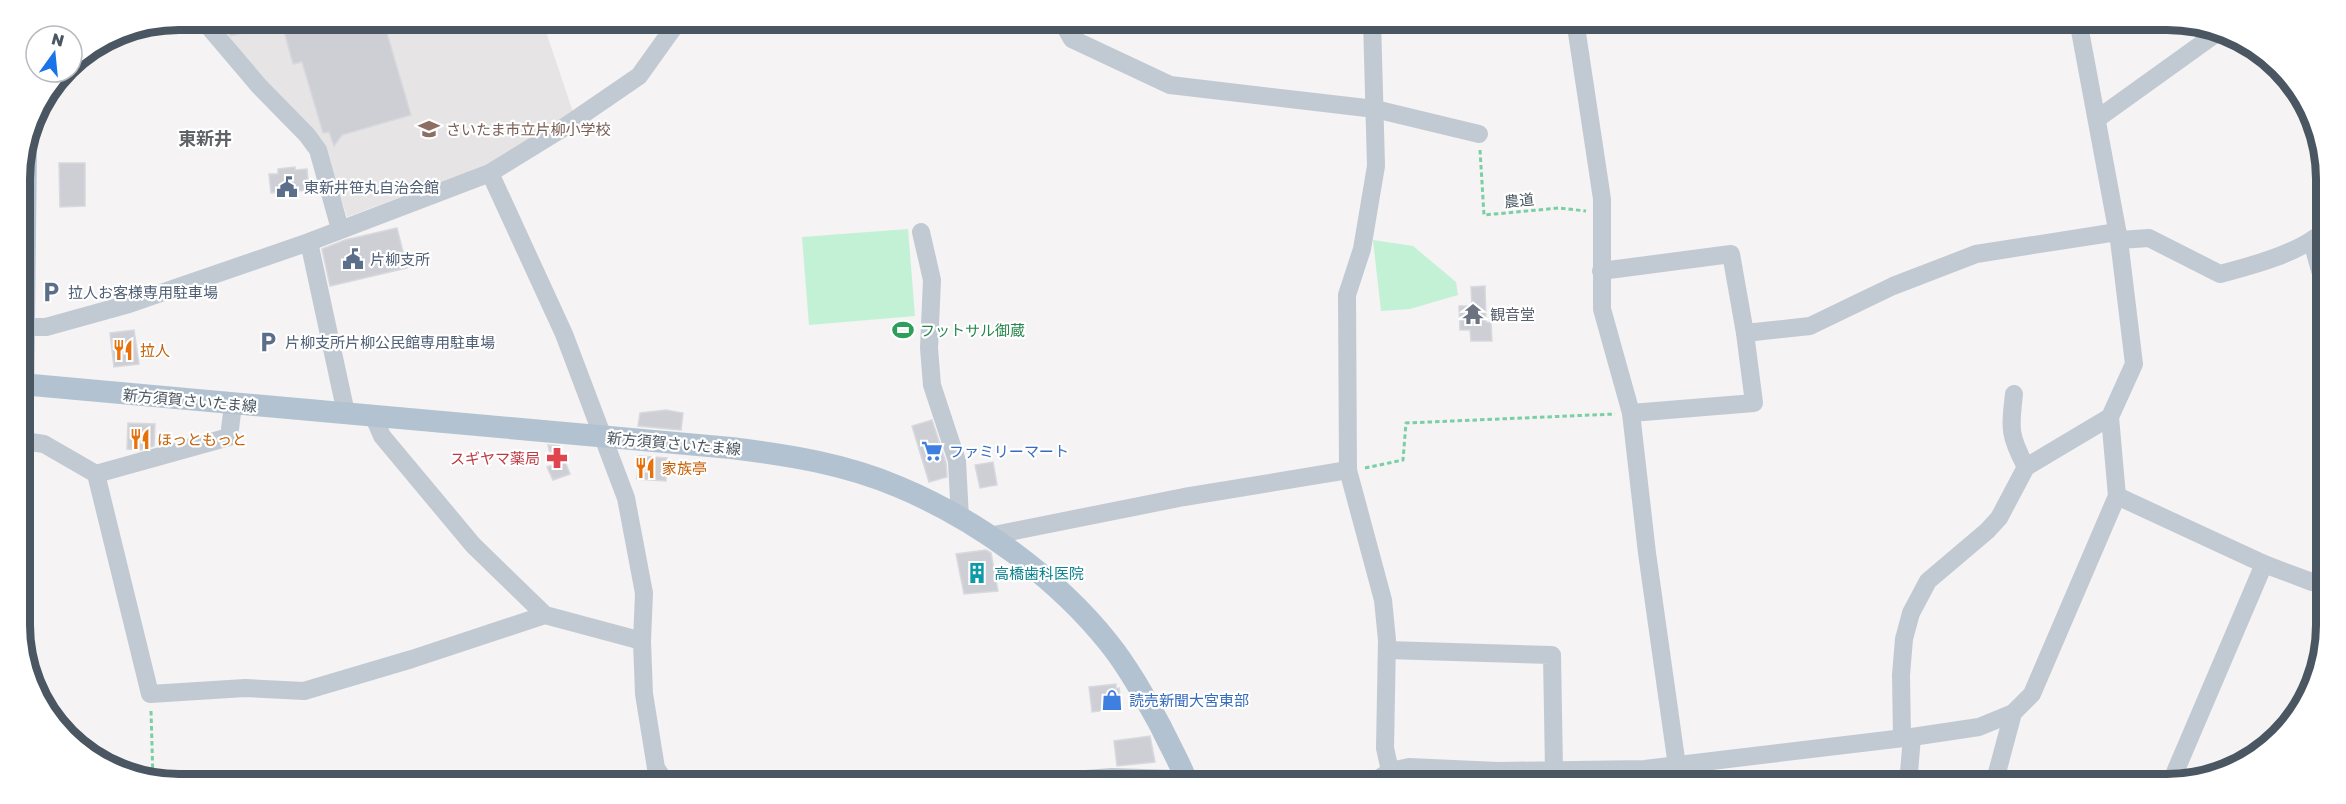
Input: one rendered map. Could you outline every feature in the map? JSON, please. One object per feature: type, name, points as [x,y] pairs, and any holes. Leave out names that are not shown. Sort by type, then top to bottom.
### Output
[{"type":"main road","name":"新方須賀さいたま線","points":[[30,385],[233,405],[346,412],[732,448],[822,463],[899,487],[960,518],[989,536],[1054,586],[1109,643],[1155,716],[1183,774]]},
{"type":"street","points":[[211,30],[318,150],[340,229]]},
{"type":"street","points":[[30,327],[46,327],[129,304],[309,242],[490,173],[563,128],[639,76],[672,30]]},
{"type":"street","points":[[1066,30],[1072,39],[1170,85],[1375,109],[1479,134]]},
{"type":"street","points":[[1372,30],[1376,166],[1362,249],[1347,295],[1348,470],[1383,600],[1387,650],[1385,748],[1389,771]]},
{"type":"street","points":[[1577,30],[1602,199],[1602,309],[1631,413],[1647,553],[1677,766]]},
{"type":"street","points":[[1385,774],[1409,767],[1498,771],[1677,766],[1907,738],[1979,727],[2013,713],[2032,694],[2117,496],[2110,417],[2134,364],[2118,236],[2080,30]]},
{"type":"street","points":[[2097,119],[2211,37]]},
{"type":"street","points":[[490,173],[564,334],[626,498],[644,593],[642,641],[644,694],[657,768],[661,774]]},
{"type":"street","points":[[921,232],[932,280],[929,348],[932,385],[957,461],[960,518]]},
{"type":"street","points":[[1745,333],[1810,326],[1893,286],[1976,254],[2118,236],[2149,238],[2220,274],[2246,267],[2316,237]]},
{"type":"street","points":[[309,242],[346,412]]},
{"type":"street","points":[[1601,272],[1731,254],[1754,403],[1631,413]]},
{"type":"street","points":[[2014,394],[2010,429],[2013,443],[2026,467]]},
{"type":"street","points":[[30,442],[44,444],[96,474],[229,437],[233,405]]},
{"type":"street","points":[[373,415],[382,436],[473,545],[545,615],[642,641]]},
{"type":"street","points":[[1908,774],[1902,675],[1904,639],[1911,613],[1928,581],[1999,518],[2026,467],[2110,417]]},
{"type":"street","points":[[989,536],[1184,497],[1348,470]]},
{"type":"street","points":[[96,474],[150,694],[245,688],[304,691],[412,659],[545,615]]},
{"type":"street","points":[[2117,496],[2264,564],[2316,583]]},
{"type":"street","points":[[2174,774],[2264,564]]},
{"type":"street","points":[[1387,650],[1552,655],[1554,770]]},
{"type":"street","points":[[1997,774],[2013,713]]},
{"type":"path","name":"農道","points":[[1479,134],[1484,215],[1559,208],[1602,214]]},
{"type":"path","points":[[1348,470],[1403,460],[1406,423],[1631,413]]},
{"type":"path","points":[[150,694],[153,772]]},
{"type":"shaded area","name":"さいたま市立片柳小学校","points":[[221,30],[545,30],[574,115],[498,161],[347,217],[323,143],[291,113]]},
{"type":"green space","points":[[908,229],[915,316],[809,325],[802,237]]},
{"type":"green space","points":[[1373,240],[1413,246],[1456,282],[1458,295],[1410,309],[1381,311]]},
{"type":"green space","points":[[1758,772],[1758,774],[1721,774]]},
{"type":"building","points":[[226,30],[255,30],[231,36]]},
{"type":"building","points":[[284,30],[386,30],[411,115],[342,135],[334,146],[329,132],[323,133],[302,62],[293,64]]},
{"type":"building","points":[[59,163],[85,163],[85,206],[60,207]]},
{"type":"building","points":[[295,167],[295,170],[307,169],[309,190],[271,193],[269,174],[278,174],[278,169]]},
{"type":"building","points":[[397,228],[407,268],[330,286],[322,249],[345,240]]},
{"type":"building","name":"観音堂","points":[[1485,286],[1486,322],[1491,323],[1492,341],[1471,341],[1470,330],[1460,330],[1459,306],[1472,306],[1471,287]]},
{"type":"building","points":[[134,330],[139,364],[114,367],[110,333]]},
{"type":"building","points":[[666,410],[683,413],[681,430],[638,426],[640,413]]},
{"type":"building","name":"ファミリーマート","points":[[932,420],[946,463],[947,477],[929,482],[912,426]]},
{"type":"building","points":[[128,423],[155,424],[154,446],[141,450],[127,449]]},
{"type":"building","points":[[548,445],[559,446],[570,474],[553,480],[547,467],[553,465]]},
{"type":"building","points":[[639,456],[667,458],[666,481],[637,479]]},
{"type":"building","points":[[993,462],[997,485],[980,488],[975,465]]},
{"type":"building","name":"高橋歯科医院","points":[[986,550],[991,553],[998,591],[964,594],[956,554]]},
{"type":"building","points":[[1116,684],[1116,689],[1119,688],[1122,708],[1092,712],[1089,687]]},
{"type":"building","points":[[1150,736],[1155,762],[1117,766],[1114,741]]},
{"type":"place","name":"さいたま市立片柳小学校","points":[[429,129]]},
{"type":"place","name":"東新井笹丸自治会館","points":[[287,187]]},
{"type":"place","name":"片柳支所","points":[[353,259]]},
{"type":"place","name":"拉人お客様専用駐車場","points":[[51,292]]},
{"type":"place","name":"観音堂","points":[[1473,314]]},
{"type":"place","name":"フットサル御蔵","points":[[903,330]]},
{"type":"place","name":"片柳支所片柳公民館専用駐車場","points":[[268,342]]},
{"type":"place","name":"拉人","points":[[123,350]]},
{"type":"place","name":"ほっともっと","points":[[140,439]]},
{"type":"place","name":"ファミリーマート","points":[[932,451]]},
{"type":"place","name":"スギヤマ薬局","points":[[557,458]]},
{"type":"place","name":"家族亭","points":[[645,468]]},
{"type":"place","name":"高橋歯科医院","points":[[977,573]]},
{"type":"place","name":"読売新聞大宮東部","points":[[1112,700]]},
{"type":"district","name":"東新井","points":[[205,138]]}]
